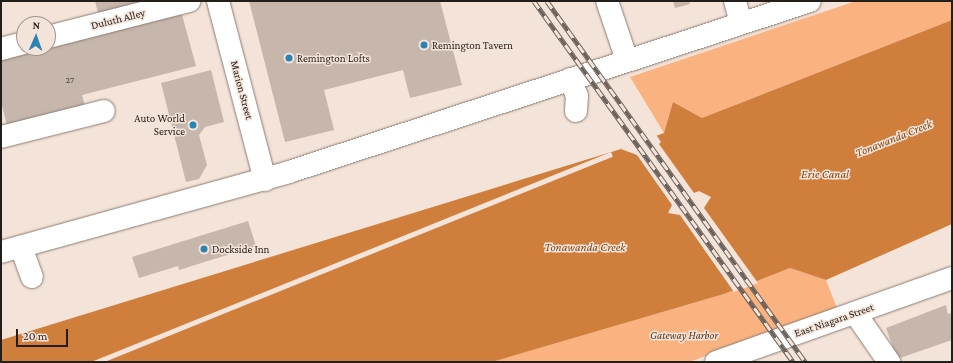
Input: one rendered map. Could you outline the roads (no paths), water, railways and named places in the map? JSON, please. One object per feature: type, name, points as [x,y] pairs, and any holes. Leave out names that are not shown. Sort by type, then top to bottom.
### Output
[{"type":"street","name":"Duluth Alley","points":[[56,35],[189,1]]},
{"type":"street","name":"Marion Street","points":[[218,1],[265,180]]},
{"type":"street","points":[[608,1],[627,60]]},
{"type":"street","points":[[735,1],[741,23]]},
{"type":"street","points":[[1,252],[265,180],[810,1]]},
{"type":"street","points":[[1,49],[16,45]]},
{"type":"street","points":[[570,79],[577,96],[576,111]]},
{"type":"street","points":[[1,137],[104,111]]},
{"type":"street","points":[[22,247],[32,277]]},
{"type":"street","name":"East Niagara Street","points":[[716,362],[952,278]]},
{"type":"street","points":[[855,313],[889,362]]},
{"type":"water","points":[[952,20],[952,224],[826,280],[790,268],[724,294],[492,362],[1,362],[1,340],[621,149],[664,133],[673,102],[702,118]]},
{"type":"railway","points":[[534,1],[793,362]]},
{"type":"railway","points":[[547,1],[805,362]]},
{"type":"place","name":"Remington Tavern","points":[[424,45]]},
{"type":"place","name":"Remington Lofts","points":[[289,58]]},
{"type":"place","name":"Auto World Service","points":[[193,125]]},
{"type":"place","name":"Dockside Inn","points":[[204,249]]},
{"type":"water label","name":"Tonawanda Creek","points":[[894,139]]},
{"type":"water label","name":"Erie Canal","points":[[825,175]]},
{"type":"water label","name":"Tonawanda Creek","points":[[585,248]]},
{"type":"park label","name":"Gateway Harbor","points":[[684,335]]}]
